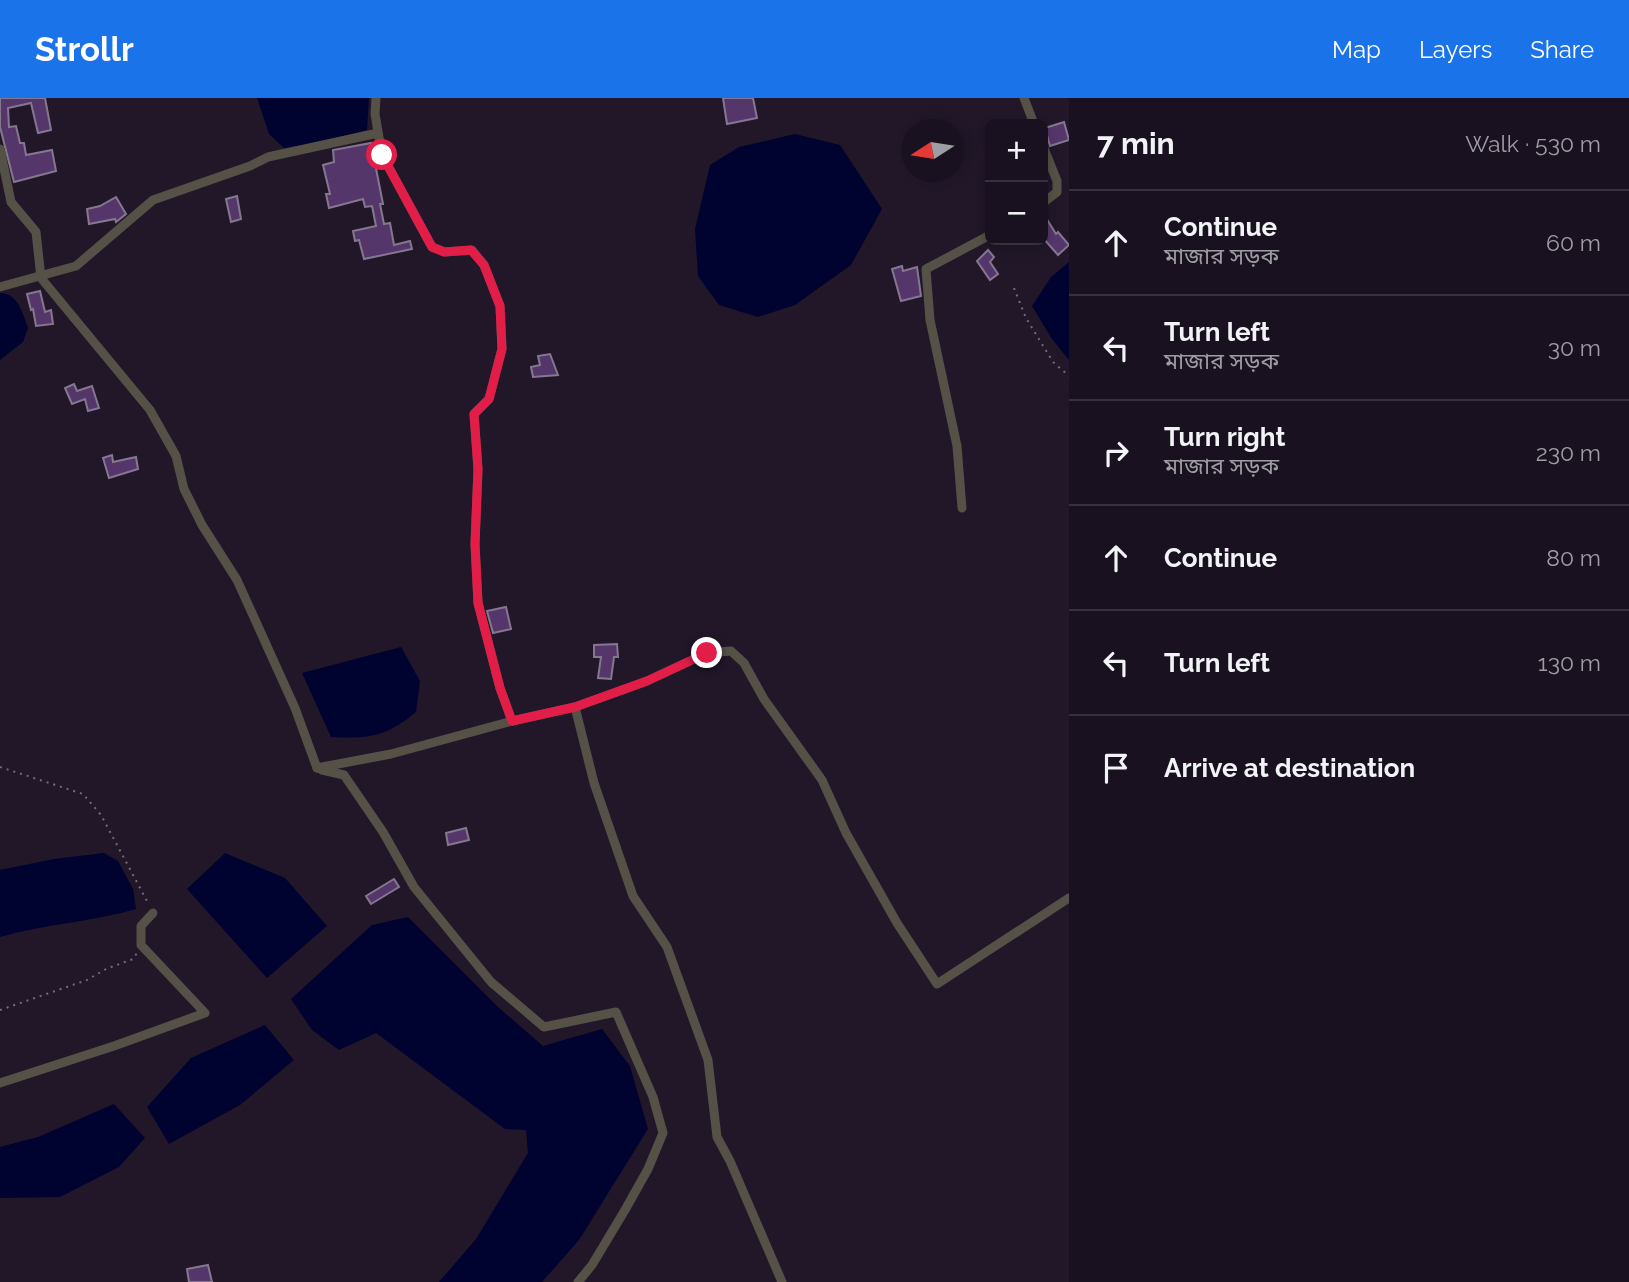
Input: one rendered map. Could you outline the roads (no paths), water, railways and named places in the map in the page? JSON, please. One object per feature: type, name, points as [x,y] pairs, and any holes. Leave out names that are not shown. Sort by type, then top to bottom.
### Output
[{"type":"street","points":[[376,98],[375,114],[382,155],[432,247],[444,252],[471,250],[484,265],[500,306],[502,349],[489,399],[474,414],[478,469],[475,544],[478,603],[500,688],[512,721]]},
{"type":"street","points":[[1024,98],[1032,119]]},
{"type":"street","points":[[0,287],[41,278],[76,266],[153,200],[268,158],[378,133]]},
{"type":"street","points":[[0,149],[11,202],[36,232],[41,278],[150,410],[176,456],[184,489],[202,525],[237,580],[295,708],[317,768]]},
{"type":"street","points":[[1048,158],[1057,181],[1057,192],[1048,199]]},
{"type":"street","points":[[962,508],[957,446],[930,320],[926,269],[985,238]]},
{"type":"street","points":[[317,768],[391,754],[575,707],[647,681],[707,653],[731,651],[744,663],[764,699],[822,780],[846,834],[897,923],[937,984],[1069,898]]},
{"type":"street","points":[[575,707],[594,783],[633,896],[667,947],[708,1060],[717,1137],[782,1282]]},
{"type":"street","points":[[317,768],[344,775],[383,832],[414,887],[491,982],[523,1011],[544,1027],[616,1012],[653,1097],[663,1133],[631,1200],[592,1265],[578,1282]]},
{"type":"street","points":[[0,1083],[205,1013],[141,945],[141,926],[153,914]]},
{"type":"water","points":[[257,98],[369,98],[367,130],[284,148],[269,134]]},
{"type":"water","points":[[795,134],[840,145],[882,209],[851,265],[795,305],[758,317],[719,305],[698,276],[695,229],[710,165],[739,147]]},
{"type":"water","points":[[1069,262],[1069,360],[1052,339],[1032,306],[1051,277]]},
{"type":"water","points":[[0,293],[15,300],[28,328],[23,342],[0,360]]},
{"type":"water","points":[[401,647],[420,681],[416,712],[395,727],[376,735],[331,737],[302,673]]},
{"type":"water","points":[[104,853],[118,861],[133,889],[136,909],[0,937],[0,870],[54,859]]},
{"type":"water","points":[[225,853],[285,878],[327,926],[267,978],[187,889]]},
{"type":"water","points":[[408,917],[498,1007],[543,1046],[602,1029],[630,1066],[648,1129],[579,1240],[542,1282],[439,1282],[476,1239],[528,1153],[526,1130],[505,1129],[376,1033],[339,1050],[312,1030],[291,999],[372,925]]},
{"type":"water","points":[[265,1025],[294,1060],[240,1105],[169,1144],[147,1107],[191,1058]]},
{"type":"water","points":[[114,1104],[145,1138],[119,1167],[60,1197],[0,1198],[0,1147],[38,1137]]}]
